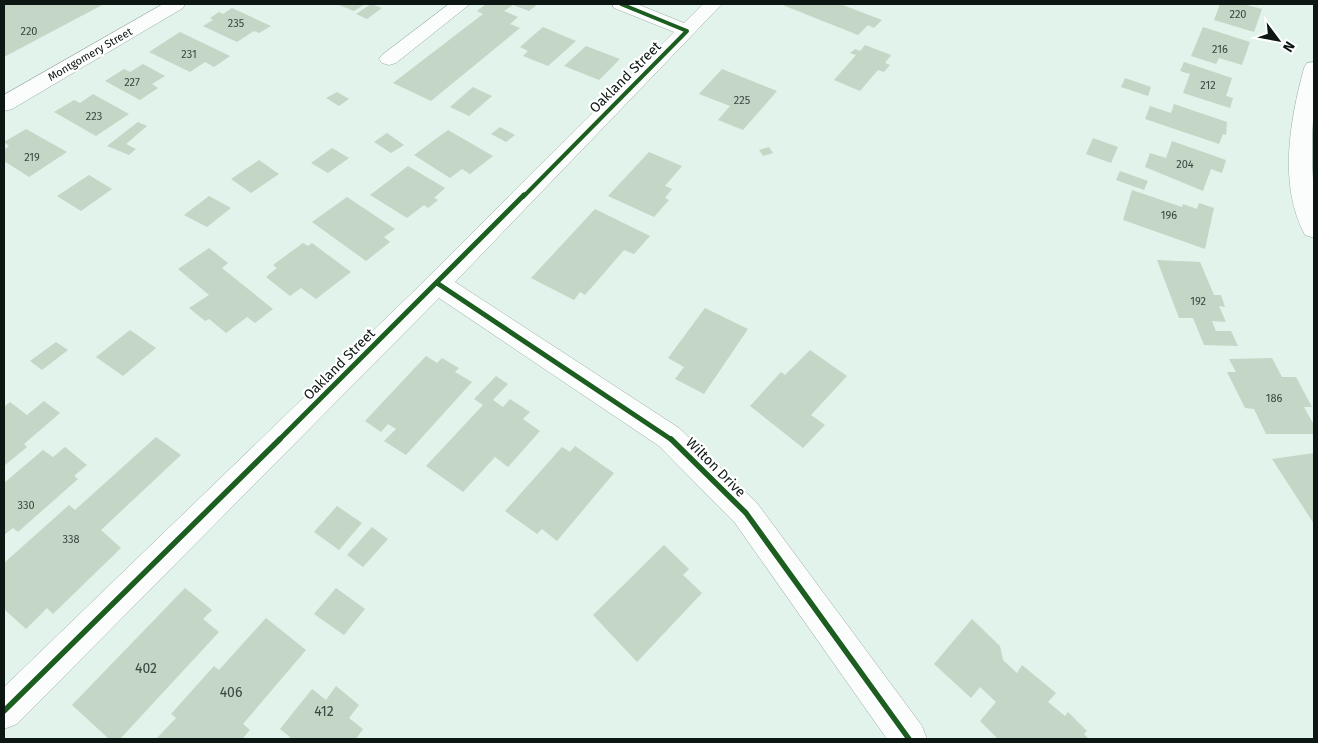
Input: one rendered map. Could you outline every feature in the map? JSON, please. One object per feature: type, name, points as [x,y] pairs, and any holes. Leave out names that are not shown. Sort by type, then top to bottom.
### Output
[{"type":"street","name":"Montgomery Street","points":[[4,104],[176,4]]},
{"type":"street","points":[[390,59],[461,4]]},
{"type":"street","points":[[621,4],[686,31]]},
{"type":"street","name":"Oakland Street","points":[[4,711],[437,283],[713,4]]},
{"type":"street","points":[[1314,68],[1301,126],[1300,149],[1304,195],[1314,229]]},
{"type":"street","name":"Wilton Drive","points":[[437,283],[669,437],[746,513],[909,739]]},
{"type":"building","points":[[4,4],[104,4],[4,57]]},
{"type":"building","points":[[336,4],[365,4],[354,11]]},
{"type":"building","points":[[371,4],[382,8],[367,19],[356,14]]},
{"type":"building","points":[[486,4],[538,4],[529,11],[513,5],[504,11],[518,17],[510,24],[520,28],[431,101],[393,83],[483,14],[477,11]]},
{"type":"building","points":[[780,4],[840,4],[882,20],[874,28],[868,25],[858,35]]},
{"type":"building","points":[[1220,4],[1243,4],[1262,9],[1254,32],[1214,20]]},
{"type":"building","points":[[232,8],[271,26],[259,33],[254,31],[237,42],[203,26],[213,20],[210,18],[219,12],[223,14]]},
{"type":"building","points":[[543,27],[576,41],[548,66],[523,56],[528,51],[520,47]]},
{"type":"building","points":[[1203,27],[1250,42],[1242,65],[1219,58],[1216,64],[1191,56]]},
{"type":"building","points":[[180,32],[230,56],[214,67],[205,62],[190,72],[149,52]]},
{"type":"building","points":[[865,45],[891,55],[885,63],[890,65],[884,72],[878,70],[860,91],[834,80],[856,55],[850,53],[855,49],[860,51]]},
{"type":"building","points":[[586,46],[620,59],[599,80],[564,66]]},
{"type":"building","points":[[1184,62],[1232,78],[1226,96],[1233,98],[1230,108],[1183,93],[1190,74],[1180,71]]},
{"type":"building","points":[[143,64],[165,76],[152,84],[158,88],[140,100],[105,81],[124,69],[130,72]]},
{"type":"building","points":[[722,69],[777,91],[743,130],[718,120],[730,106],[699,94]]},
{"type":"building","points":[[1125,78],[1151,87],[1148,96],[1121,87]]},
{"type":"building","points":[[473,87],[492,96],[469,116],[450,107]]},
{"type":"building","points":[[337,92],[349,99],[339,106],[326,98]]},
{"type":"building","points":[[93,94],[129,114],[96,136],[54,112],[74,100],[80,103]]},
{"type":"building","points":[[1174,104],[1227,122],[1226,135],[1223,134],[1219,144],[1145,119],[1150,106],[1171,113]]},
{"type":"building","points":[[138,122],[147,126],[126,144],[136,149],[129,155],[107,146]]},
{"type":"building","points":[[500,127],[515,135],[506,142],[491,134]]},
{"type":"building","points":[[26,129],[67,152],[29,177],[4,161],[4,150],[9,146],[4,142]]},
{"type":"building","points":[[448,130],[493,156],[470,174],[462,169],[450,178],[414,155]]},
{"type":"building","points":[[387,133],[404,145],[391,153],[374,142]]},
{"type":"building","points":[[1093,138],[1118,147],[1111,163],[1086,154]]},
{"type":"building","points":[[1172,141],[1226,160],[1222,173],[1211,169],[1203,191],[1145,167],[1150,153],[1166,158]]},
{"type":"building","points":[[769,147],[773,153],[763,156],[759,150]]},
{"type":"building","points":[[332,148],[349,158],[328,173],[311,163]]},
{"type":"building","points":[[649,152],[682,166],[665,186],[672,189],[665,198],[669,200],[654,217],[608,196]]},
{"type":"building","points":[[259,160],[279,174],[251,193],[231,179]]},
{"type":"building","points":[[408,166],[445,188],[434,198],[438,200],[428,208],[424,205],[407,218],[370,195]]},
{"type":"building","points":[[1120,171],[1148,181],[1144,190],[1116,180]]},
{"type":"building","points":[[89,175],[112,189],[81,211],[57,196]]},
{"type":"building","points":[[1132,190],[1182,207],[1183,204],[1197,209],[1199,203],[1214,208],[1205,249],[1123,220]]},
{"type":"building","points":[[209,196],[231,208],[207,227],[184,215]]},
{"type":"building","points":[[347,197],[395,229],[384,237],[390,242],[366,261],[312,222]]},
{"type":"building","points":[[595,209],[650,236],[634,254],[624,250],[585,295],[580,292],[574,300],[531,278]]},
{"type":"building","points":[[303,243],[308,246],[312,243],[351,272],[316,299],[301,288],[290,296],[266,277],[277,268],[273,265]]},
{"type":"building","points":[[209,248],[228,263],[222,268],[273,309],[255,323],[247,317],[226,333],[209,319],[205,321],[189,308],[209,295],[178,269]]},
{"type":"building","points":[[1157,260],[1200,262],[1214,295],[1221,295],[1225,307],[1219,306],[1226,322],[1212,321],[1216,331],[1231,331],[1238,346],[1204,345],[1193,318],[1179,318]]},
{"type":"building","points":[[705,308],[748,329],[704,394],[675,379],[684,367],[668,358]]},
{"type":"building","points":[[130,330],[156,348],[123,376],[96,357]]},
{"type":"building","points":[[56,342],[68,350],[42,370],[30,361]]},
{"type":"building","points":[[810,350],[847,376],[811,415],[825,425],[803,448],[750,406],[781,372],[785,375]]},
{"type":"building","points":[[426,356],[437,363],[442,358],[459,368],[455,372],[472,382],[406,455],[384,441],[396,429],[388,424],[381,432],[365,421]]},
{"type":"building","points":[[1272,358],[1282,377],[1296,377],[1312,407],[1304,407],[1314,425],[1314,434],[1266,434],[1254,409],[1245,408],[1227,372],[1236,372],[1229,359]]},
{"type":"building","points":[[496,376],[508,384],[493,400],[503,407],[510,399],[530,412],[523,419],[540,431],[508,467],[495,457],[463,492],[426,466],[483,405],[474,399]]},
{"type":"building","points":[[44,401],[60,413],[24,444],[27,447],[4,466],[4,407],[10,402],[27,415]]},
{"type":"building","points":[[156,437],[181,455],[101,530],[121,548],[53,614],[47,608],[26,629],[4,609],[4,563],[69,505],[75,510]]},
{"type":"building","points":[[575,446],[614,473],[557,541],[542,529],[537,534],[505,511],[562,447],[570,452]]},
{"type":"building","points":[[65,447],[87,465],[74,476],[78,479],[18,532],[13,528],[4,535],[4,483],[43,450],[53,457]]},
{"type":"building","points":[[1314,453],[1314,524],[1272,459]]},
{"type":"building","points":[[337,506],[362,523],[339,550],[314,532]]},
{"type":"building","points":[[372,527],[388,539],[363,567],[347,555]]},
{"type":"building","points":[[664,545],[689,569],[683,575],[702,593],[637,662],[593,615]]},
{"type":"building","points":[[185,588],[212,610],[203,619],[219,632],[120,739],[109,739],[72,705]]},
{"type":"building","points":[[336,588],[365,609],[344,635],[314,614]]},
{"type":"building","points":[[266,618],[306,650],[243,724],[250,730],[242,739],[156,739],[176,718],[171,714],[214,666],[219,670]]},
{"type":"building","points":[[972,619],[1000,646],[1003,660],[1017,673],[1022,665],[1056,693],[1048,702],[1065,716],[1068,712],[1087,731],[1084,734],[1089,739],[998,739],[980,721],[996,702],[980,687],[971,698],[934,664]]},
{"type":"building","points":[[336,686],[359,705],[349,718],[363,729],[356,739],[289,739],[290,737],[280,729],[312,689],[326,700]]},
{"type":"cycle path","points":[[4,711],[420,301],[687,31],[621,4]]},
{"type":"cycle path","points":[[437,283],[669,437],[746,513],[909,739]]}]
